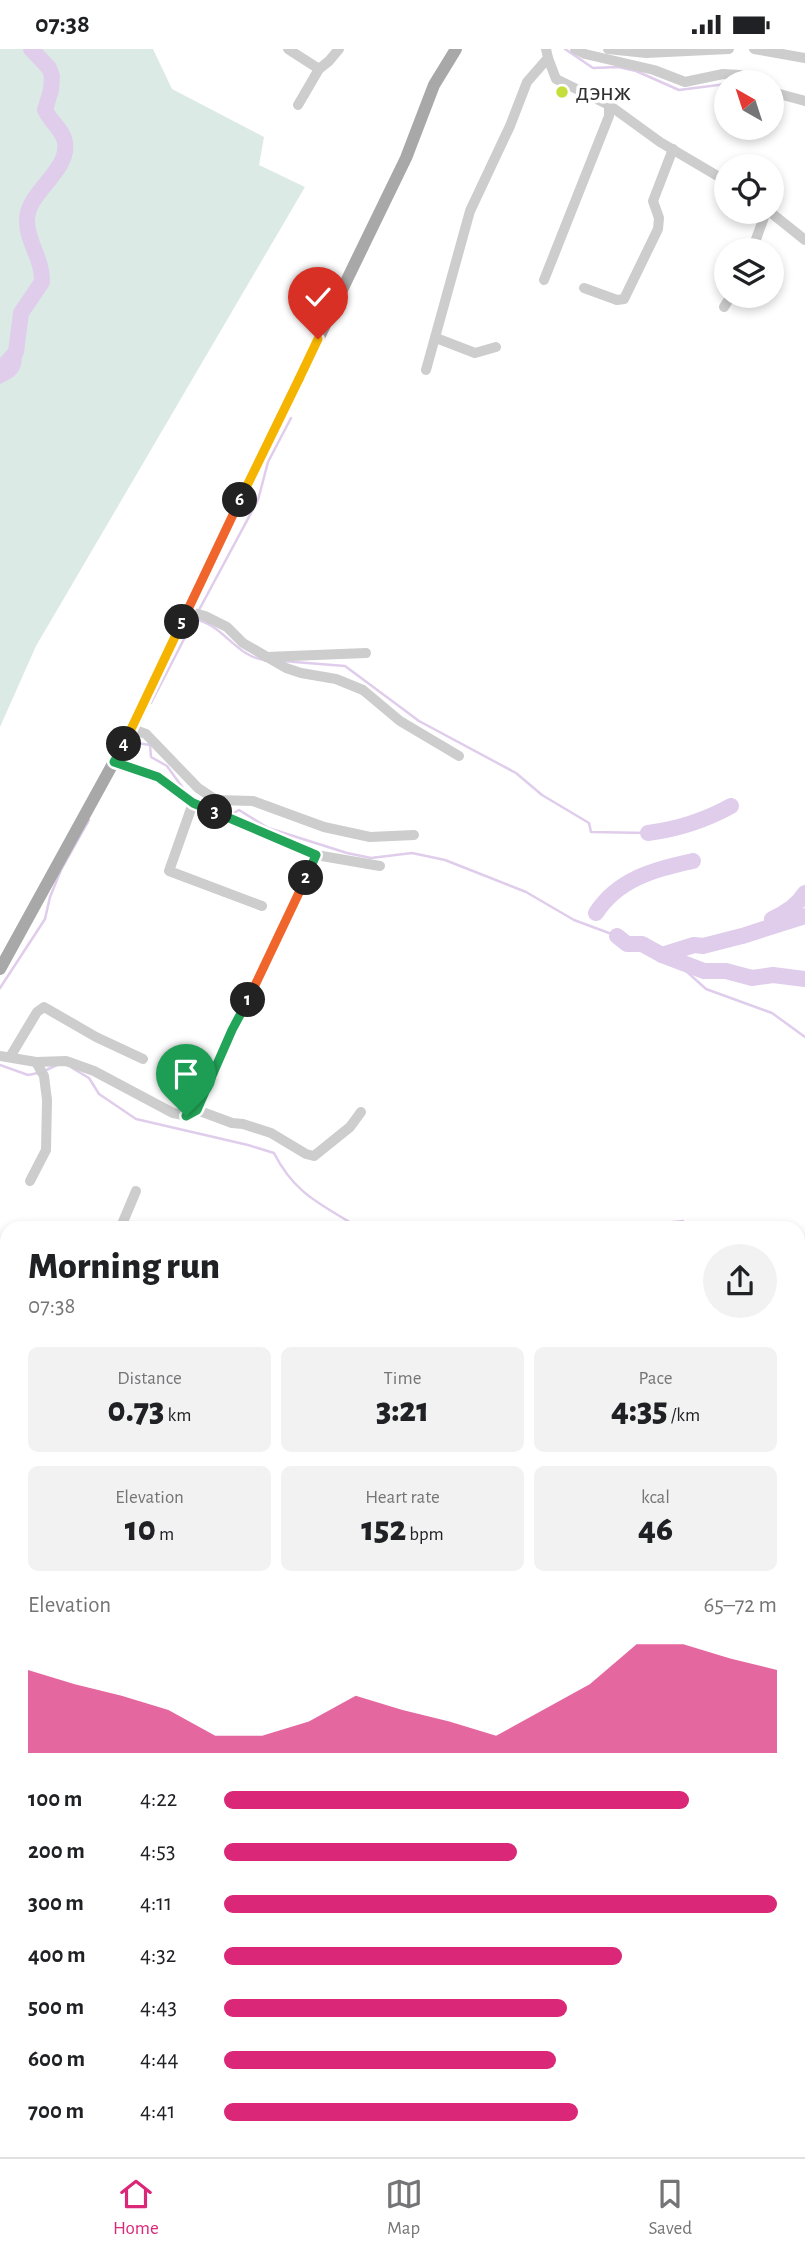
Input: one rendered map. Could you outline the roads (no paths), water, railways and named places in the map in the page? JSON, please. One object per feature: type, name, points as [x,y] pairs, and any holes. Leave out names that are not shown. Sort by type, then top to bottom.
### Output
[{"type":"main road","points":[[0,969],[132,729],[406,158],[434,85],[456,49]]},
{"type":"street","points":[[288,49],[319,69]]},
{"type":"street","points":[[298,105],[319,69],[339,49]]},
{"type":"street","points":[[575,49],[584,54],[654,70],[685,82],[714,76]]},
{"type":"street","points":[[608,49],[646,53],[729,49]]},
{"type":"street","points":[[754,49],[805,58]]},
{"type":"street","points":[[547,54],[556,79],[609,104],[714,174]]},
{"type":"street","points":[[426,370],[470,211],[510,126],[527,82],[547,54]]},
{"type":"street","points":[[784,95],[805,101]]},
{"type":"street","points":[[544,280],[609,116],[609,104]]},
{"type":"street","points":[[584,288],[617,300],[624,299],[658,229],[659,218],[653,201],[673,149]]},
{"type":"street","points":[[784,224],[805,240]]},
{"type":"street","points":[[436,338],[475,353],[496,348]]},
{"type":"street","points":[[187,611],[227,627],[243,643],[301,673],[336,679],[363,689],[400,721],[459,756]]},
{"type":"street","points":[[266,657],[366,653]]},
{"type":"street","points":[[132,729],[146,734],[198,788],[216,800],[253,801],[324,827],[370,837],[414,835]]},
{"type":"street","points":[[114,762],[158,777],[193,803],[252,825],[316,855],[380,866]]},
{"type":"street","points":[[193,803],[169,871],[262,907]]},
{"type":"street","points":[[142,1059],[44,1007],[37,1012],[5,1056],[36,1062],[66,1061],[182,1116],[189,1116],[197,1110],[232,1030],[294,906],[316,855]]},
{"type":"street","points":[[30,1181],[46,1150],[47,1100],[44,1076],[36,1062]]},
{"type":"street","points":[[197,1110],[271,1133],[314,1156],[350,1127],[361,1112]]},
{"type":"street","points":[[123,1221],[136,1191]]},
{"type":"waterway","points":[[0,370],[16,352],[21,313],[42,282],[40,266],[27,227],[29,209],[55,172],[65,152],[64,138],[45,110],[52,76],[49,68],[31,49]]},
{"type":"waterway","points":[[565,49],[593,68],[618,67],[636,71],[679,90],[714,86]]},
{"type":"waterway","points":[[199,610],[258,500],[268,462],[291,418]]},
{"type":"waterway","points":[[151,703],[196,616]]},
{"type":"waterway","points":[[194,619],[213,627],[246,653],[265,660]]},
{"type":"waterway","points":[[282,661],[345,666],[419,721],[516,773],[542,795],[589,823],[591,832],[648,833]]},
{"type":"waterway","points":[[131,742],[150,745],[151,757],[167,766],[185,791]]},
{"type":"waterway","points":[[648,833],[691,824],[731,806]]},
{"type":"waterway","points":[[232,814],[239,810],[268,828],[347,853],[371,858],[412,853],[445,860],[526,892],[574,920],[617,936]]},
{"type":"waterway","points":[[0,988],[45,919],[61,870],[89,820]]},
{"type":"waterway","points":[[596,913],[615,892],[638,877],[693,861]]},
{"type":"waterway","points":[[772,919],[791,909],[805,893]]},
{"type":"waterway","points":[[617,936],[627,944],[642,944],[662,955],[694,945],[703,946],[742,936],[805,916]]},
{"type":"waterway","points":[[662,955],[704,971],[726,971],[752,978],[773,975],[805,979]]},
{"type":"waterway","points":[[675,961],[706,989],[772,1013],[805,1037]]},
{"type":"waterway","points":[[0,1065],[28,1075],[38,1073]]},
{"type":"waterway","points":[[44,1071],[57,1065]]},
{"type":"waterway","points":[[72,1068],[89,1078],[99,1094],[136,1119],[274,1153],[301,1189],[348,1221]]},
{"type":"place","name":"дэнж","points":[[562,92]]}]
